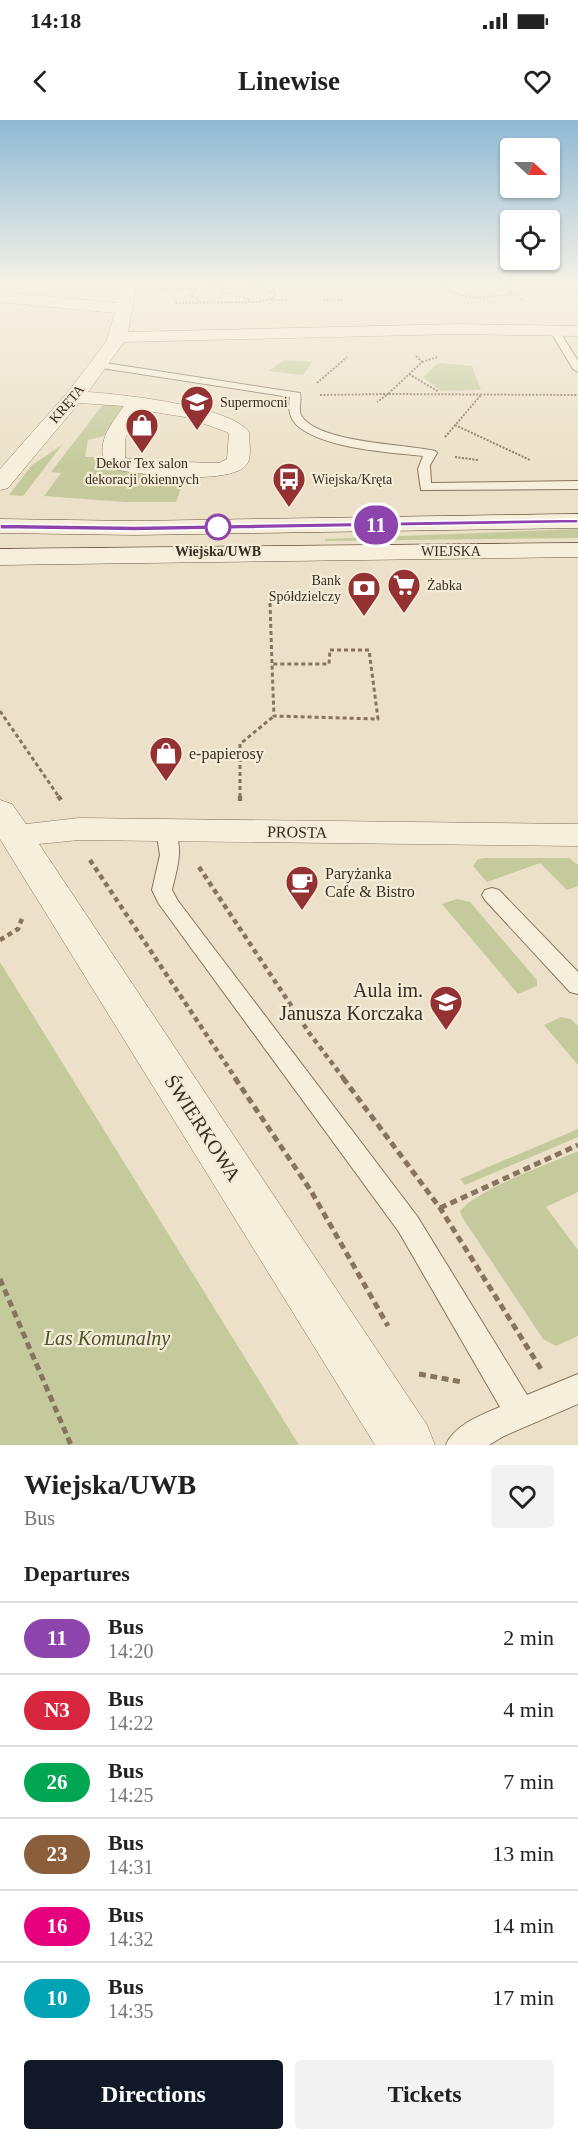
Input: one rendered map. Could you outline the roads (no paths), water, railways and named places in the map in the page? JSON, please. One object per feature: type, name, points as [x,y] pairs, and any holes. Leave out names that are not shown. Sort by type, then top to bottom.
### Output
[{"type":"street","name":"KRĘTA","points":[[0,483],[74,397],[113,344]]},
{"type":"street","points":[[74,397],[137,401],[151,407],[188,411],[234,428],[238,432],[238,461],[228,469],[219,470],[143,468],[117,463],[113,458],[116,430],[137,401]]},
{"type":"street","name":"WIEJSKA","points":[[0,526],[135,528],[578,521]]},
{"type":"street","points":[[128,555],[135,528]]},
{"type":"street","name":"WIEJSKA","points":[[0,557],[578,550]]},
{"type":"street","name":"PROSTA","points":[[8,824],[75,822],[165,830],[574,840]]},
{"type":"street","name":"ŚWIERKOWA","points":[[8,824],[407,1445]]},
{"type":"lane","points":[[563,344],[578,369]]},
{"type":"lane","points":[[99,365],[296,395],[295,414],[298,420],[331,438],[431,453],[426,458],[424,468],[425,487],[578,485]]},
{"type":"lane","points":[[165,830],[171,849],[171,859],[162,890],[169,904],[408,1224],[521,1413]]},
{"type":"lane","points":[[492,895],[578,986]]},
{"type":"lane","points":[[461,1445],[493,1425],[578,1389]]},
{"type":"place","name":"Supermocni","points":[[197,431]]},
{"type":"place","name":"Dekor Tex salon dekoracji okiennych","points":[[142,454]]},
{"type":"place","name":"Wiejska/Kręta","points":[[289,508]]},
{"type":"place","name":"Wiejska/UWB","points":[[218,527]]},
{"type":"place","name":"Żabka","points":[[404,614]]},
{"type":"place","name":"Bank Spółdzielczy","points":[[364,617]]},
{"type":"place","name":"e-papierosy","points":[[166,782]]},
{"type":"place","name":"Paryżanka Cafe & Bistro","points":[[302,911]]},
{"type":"place","name":"Aula im. Janusza Korczaka","points":[[446,1031]]},
{"type":"park label","name":"Las Komunalny","points":[[107,1338]]}]
